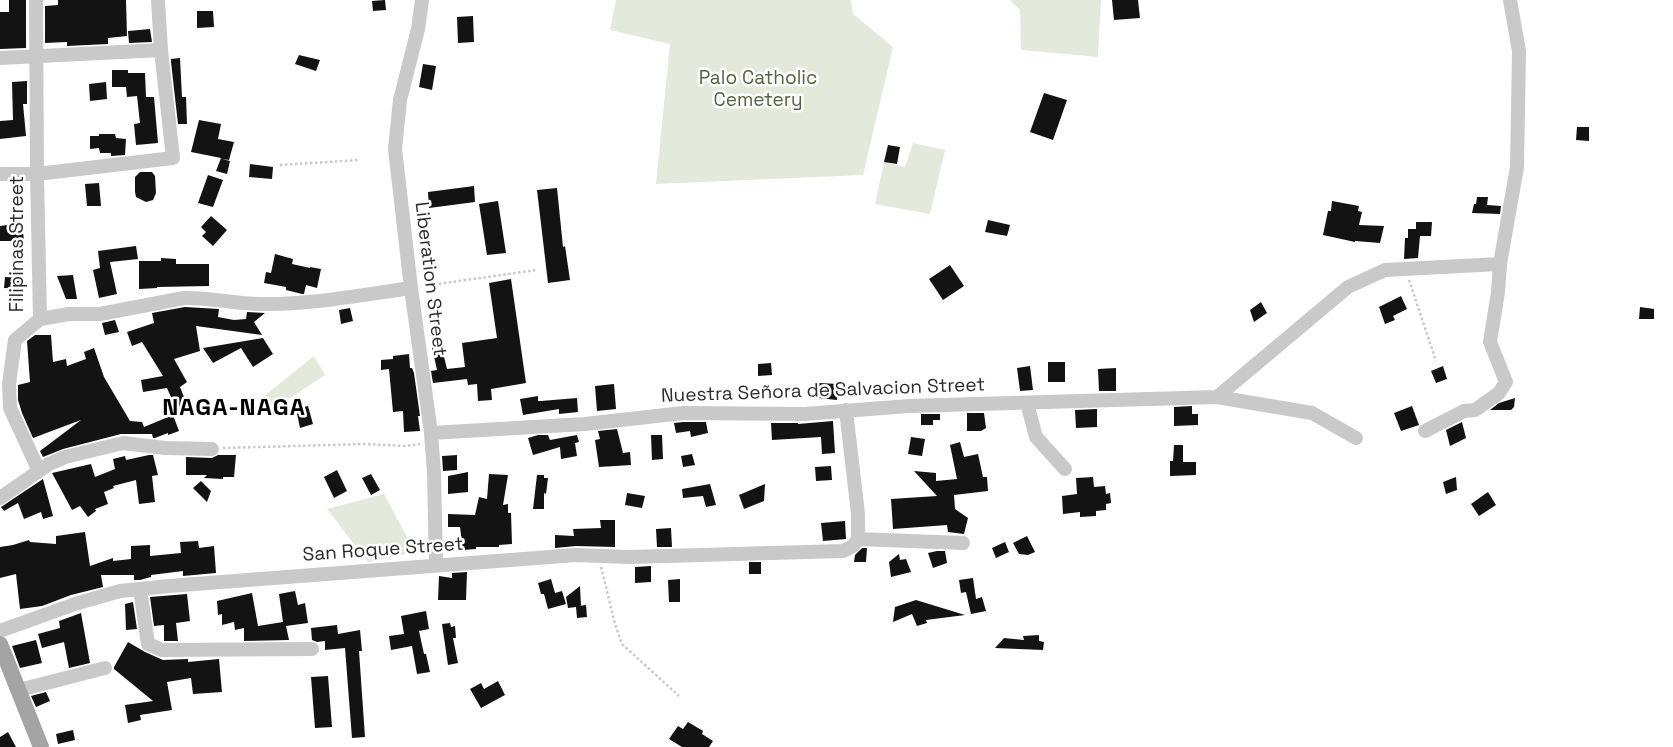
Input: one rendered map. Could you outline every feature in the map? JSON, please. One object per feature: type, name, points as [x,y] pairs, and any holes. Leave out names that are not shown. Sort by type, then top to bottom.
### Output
[{"type":"main road","points":[[0,644],[41,747]]},
{"type":"street","name":"Filipinas Street","points":[[36,0],[40,319],[15,340],[9,384],[10,408],[38,472]]},
{"type":"street","points":[[0,174],[37,174],[173,158],[161,50],[158,0]]},
{"type":"street","name":"Liberation Street","points":[[422,0],[418,29],[400,100],[395,150],[431,433],[434,472],[436,565]]},
{"type":"street","points":[[1426,431],[1464,411],[1475,410],[1499,393],[1506,382],[1490,342],[1498,292],[1500,264],[1517,167],[1519,51],[1510,0]]},
{"type":"street","points":[[0,58],[161,50]]},
{"type":"street","points":[[1217,397],[1348,287],[1385,270],[1500,264]]},
{"type":"street","points":[[40,319],[70,314],[100,314],[196,297],[259,304],[325,300],[412,288]]},
{"type":"street","name":"Nuestra Señora de Salvacion Street","points":[[431,433],[585,424],[683,413],[805,414],[909,406],[1217,397],[1312,413],[1356,438]]},
{"type":"street","points":[[1027,402],[1036,437],[1065,469]]},
{"type":"street","points":[[846,410],[858,514],[858,539],[963,543]]},
{"type":"street","points":[[0,498],[49,464],[65,457],[123,443],[165,448],[212,449]]},
{"type":"street","name":"San Roque Street","points":[[0,631],[76,604],[120,591],[576,555],[629,557],[843,551],[853,546],[858,539]]},
{"type":"street","points":[[140,589],[148,644],[162,650],[312,648]]},
{"type":"street","points":[[19,690],[105,668]]},
{"type":"path","points":[[280,165],[359,160]]},
{"type":"path","points":[[1405,269],[1436,361]]},
{"type":"path","points":[[412,288],[536,270]]},
{"type":"path","points":[[212,449],[365,444],[404,446],[419,444],[427,439],[431,433]]},
{"type":"path","points":[[598,556],[622,644],[679,696]]},
{"type":"green space","name":"Palo Catholic Cemetery","points":[[616,0],[851,0],[853,14],[893,47],[863,175],[656,184],[670,44],[610,30]]},
{"type":"green space","points":[[1010,0],[1101,0],[1098,57],[1021,50],[1020,10]]},
{"type":"green space","points":[[913,143],[945,150],[930,214],[875,204],[884,162],[905,167]]},
{"type":"green space","points":[[314,356],[325,375],[272,410],[263,397]]},
{"type":"green space","points":[[384,494],[415,552],[368,562],[327,509]]},
{"type":"building","points":[[9,0],[26,0],[26,48],[0,49],[0,12],[9,12]]},
{"type":"building","points":[[58,0],[126,0],[127,36],[108,38],[108,44],[67,46],[67,42],[45,43],[45,6],[58,5]]},
{"type":"building","points":[[385,0],[386,10],[373,11],[372,1]]},
{"type":"building","points":[[1112,0],[1138,0],[1140,18],[1114,20]]},
{"type":"building","points":[[197,11],[213,11],[214,27],[197,28]]},
{"type":"building","points":[[473,16],[474,42],[458,43],[457,17]]},
{"type":"building","points":[[150,29],[152,42],[129,43],[128,31]]},
{"type":"building","points":[[299,55],[320,60],[316,71],[295,64]]},
{"type":"building","points":[[180,58],[182,97],[186,97],[187,124],[178,124],[171,62],[171,59]]},
{"type":"building","points":[[423,64],[436,66],[432,90],[419,87]]},
{"type":"building","points":[[112,70],[128,70],[128,73],[145,73],[146,97],[154,97],[158,143],[136,145],[134,124],[140,123],[137,96],[127,97],[126,87],[112,87]]},
{"type":"building","points":[[27,81],[27,104],[23,104],[26,136],[0,139],[0,121],[13,120],[12,82]]},
{"type":"building","points":[[106,82],[107,99],[90,101],[89,84]]},
{"type":"building","points":[[1044,93],[1067,100],[1053,140],[1030,132]]},
{"type":"building","points":[[199,120],[221,124],[218,139],[234,142],[229,160],[222,159],[230,161],[227,174],[216,171],[221,158],[191,152]]},
{"type":"building","points":[[1577,127],[1589,127],[1589,141],[1576,140]]},
{"type":"building","points":[[99,134],[115,134],[116,138],[126,139],[125,155],[111,156],[111,153],[100,153],[99,148],[90,149],[90,136],[99,136]]},
{"type":"building","points":[[888,145],[900,147],[897,164],[884,162]]},
{"type":"building","points":[[250,164],[273,167],[272,179],[249,177]]},
{"type":"building","points":[[140,172],[152,172],[155,176],[156,193],[153,200],[146,202],[136,197],[135,177]]},
{"type":"building","points":[[208,175],[223,180],[213,207],[198,203]]},
{"type":"building","points":[[99,183],[101,206],[87,206],[85,184]]},
{"type":"building","points":[[474,186],[475,202],[429,208],[428,192]]},
{"type":"building","points":[[557,188],[563,247],[565,246],[570,280],[548,283],[537,190]]},
{"type":"building","points":[[1477,197],[1488,197],[1487,205],[1501,206],[1500,214],[1472,213]]},
{"type":"building","points":[[498,201],[506,253],[487,255],[479,204]]},
{"type":"building","points":[[1332,201],[1359,206],[1358,211],[1362,212],[1359,225],[1384,226],[1380,243],[1355,242],[1323,235],[1328,211],[1331,211]]},
{"type":"building","points":[[211,216],[227,230],[213,246],[202,236],[206,232],[201,227]]},
{"type":"building","points":[[988,220],[1010,225],[1007,236],[985,232]]},
{"type":"building","points":[[1416,222],[1432,222],[1431,236],[1420,236],[1418,258],[1404,259],[1405,238],[1408,238],[1408,229],[1416,229]]},
{"type":"building","points":[[22,223],[24,241],[0,241],[0,226]]},
{"type":"building","points":[[136,246],[138,259],[110,262],[117,294],[99,298],[93,270],[100,268],[98,251]]},
{"type":"building","points":[[275,254],[293,259],[292,264],[321,269],[317,288],[306,285],[304,294],[302,294],[286,290],[286,287],[264,283],[266,272],[271,273]]},
{"type":"building","points":[[161,258],[176,259],[176,264],[209,264],[209,286],[139,289],[139,261],[161,261]]},
{"type":"building","points":[[950,265],[964,286],[943,300],[929,279]]},
{"type":"building","points":[[73,275],[77,299],[66,299],[57,276]]},
{"type":"building","points":[[5,277],[22,278],[21,289],[4,288]]},
{"type":"building","points":[[511,279],[526,383],[491,389],[492,400],[478,401],[477,384],[468,385],[467,379],[433,383],[431,371],[437,370],[431,343],[440,340],[447,369],[465,367],[462,343],[497,338],[489,283]]},
{"type":"building","points":[[1401,296],[1407,309],[1393,316],[1395,320],[1385,324],[1379,307]]},
{"type":"building","points":[[1261,302],[1267,313],[1254,322],[1250,310]]},
{"type":"building","points":[[185,307],[219,309],[218,317],[234,320],[246,319],[247,312],[265,313],[254,322],[262,335],[196,326],[200,351],[174,359],[187,382],[180,387],[190,412],[179,416],[167,388],[143,392],[141,380],[163,376],[142,342],[132,346],[127,332],[154,323],[152,313]]},
{"type":"building","points":[[1640,307],[1654,309],[1654,319],[1639,319]]},
{"type":"building","points":[[350,308],[353,321],[341,324],[339,310]]},
{"type":"building","points":[[115,320],[119,332],[105,335],[102,323]]},
{"type":"building","points":[[35,335],[51,335],[53,362],[66,359],[67,366],[86,359],[84,352],[94,348],[104,377],[130,421],[142,422],[144,427],[173,415],[179,431],[155,438],[153,438],[152,434],[121,434],[63,449],[43,457],[40,451],[81,420],[33,438],[18,400],[18,385],[30,382],[27,341]]},
{"type":"building","points":[[263,338],[273,354],[253,367],[241,348],[213,363],[203,348]]},
{"type":"building","points":[[409,354],[410,368],[412,368],[414,373],[420,416],[418,416],[420,431],[404,432],[403,411],[393,412],[389,369],[381,370],[381,360],[393,359],[393,356]]},
{"type":"building","points":[[1048,362],[1065,362],[1065,382],[1048,382]]},
{"type":"building","points":[[771,363],[772,375],[758,376],[758,364]]},
{"type":"building","points":[[1030,366],[1033,390],[1020,391],[1017,368]]},
{"type":"building","points":[[1443,366],[1447,379],[1436,383],[1431,371]]},
{"type":"building","points":[[1116,368],[1116,391],[1099,391],[1098,369]]},
{"type":"building","points":[[819,383],[838,384],[837,400],[818,398]]},
{"type":"building","points":[[614,384],[616,409],[597,411],[595,386]]},
{"type":"building","points":[[538,396],[538,401],[577,398],[578,412],[559,414],[559,409],[523,415],[520,399]]},
{"type":"building","points":[[1515,398],[1514,407],[1511,410],[1490,410],[1499,403]]},
{"type":"building","points":[[308,406],[313,424],[300,428],[296,409]]},
{"type":"building","points":[[1192,406],[1192,414],[1198,414],[1198,425],[1174,426],[1174,407]]},
{"type":"building","points":[[1412,406],[1419,425],[1401,431],[1394,413]]},
{"type":"building","points":[[1097,409],[1097,427],[1076,428],[1075,410]]},
{"type":"building","points":[[967,413],[984,413],[986,428],[981,431],[967,431]]},
{"type":"building","points":[[921,414],[940,414],[940,420],[933,420],[933,425],[921,425]]},
{"type":"building","points":[[833,421],[835,453],[822,454],[821,437],[772,440],[771,423],[798,424]]},
{"type":"building","points":[[706,422],[708,433],[691,437],[690,431],[676,433],[674,423]]},
{"type":"building","points":[[1462,422],[1466,438],[1450,446],[1446,430]]},
{"type":"building","points":[[617,429],[623,453],[630,452],[631,465],[599,467],[595,440],[600,439],[598,431]]},
{"type":"building","points":[[548,435],[550,440],[577,435],[579,442],[575,443],[577,456],[561,459],[560,447],[533,455],[528,438]]},
{"type":"building","points":[[651,435],[662,435],[663,459],[652,460]]},
{"type":"building","points":[[911,437],[925,439],[922,456],[908,454]]},
{"type":"building","points":[[960,442],[964,457],[978,454],[983,477],[987,477],[988,491],[954,495],[955,509],[968,518],[964,534],[948,532],[947,525],[893,529],[891,499],[937,496],[914,471],[936,473],[936,481],[957,479],[950,445]]},
{"type":"building","points":[[1174,445],[1183,445],[1183,462],[1196,462],[1196,475],[1170,476],[1170,461],[1173,461]]},
{"type":"building","points":[[692,454],[695,465],[683,467],[681,456]]},
{"type":"building","points":[[153,455],[158,475],[152,476],[155,502],[139,504],[136,480],[113,486],[114,488],[104,492],[108,504],[95,509],[96,511],[88,517],[80,506],[72,510],[52,473],[91,464],[95,477],[115,469],[113,459],[125,456],[126,460]]},
{"type":"building","points":[[218,455],[236,455],[234,477],[223,477],[223,479],[204,478],[207,475],[186,475],[186,457],[212,458]]},
{"type":"building","points":[[457,455],[457,470],[443,471],[442,456]]},
{"type":"building","points":[[831,466],[832,480],[816,481],[815,467]]},
{"type":"building","points":[[337,470],[347,491],[334,498],[324,477]]},
{"type":"building","points":[[468,472],[468,492],[448,494],[448,476]]},
{"type":"building","points":[[371,474],[380,490],[371,495],[362,478]]},
{"type":"building","points":[[489,474],[508,475],[503,505],[508,504],[508,513],[511,513],[512,544],[463,550],[460,527],[448,527],[448,514],[475,515],[479,497],[487,499]]},
{"type":"building","points":[[537,475],[544,475],[544,478],[548,478],[546,494],[544,493],[544,509],[533,509]]},
{"type":"building","points":[[1093,477],[1094,487],[1105,486],[1106,494],[1110,493],[1111,503],[1106,504],[1106,510],[1096,511],[1096,516],[1080,517],[1080,512],[1063,514],[1062,496],[1077,494],[1076,478]]},
{"type":"building","points":[[1456,477],[1457,490],[1446,494],[1443,482]]},
{"type":"building","points":[[43,479],[53,516],[43,519],[41,512],[24,519],[18,503],[4,511],[1,507]]},
{"type":"building","points":[[201,481],[211,491],[207,502],[193,488]]},
{"type":"building","points":[[710,484],[716,505],[706,507],[703,496],[683,498],[682,489]]},
{"type":"building","points":[[765,484],[764,501],[744,509],[739,495]]},
{"type":"building","points":[[1488,492],[1496,505],[1479,516],[1471,504]]},
{"type":"building","points":[[627,493],[645,496],[642,508],[625,505]]},
{"type":"building","points":[[600,520],[615,520],[615,547],[576,546],[555,548],[555,535],[574,536],[573,529],[601,528]]},
{"type":"building","points":[[845,521],[846,539],[823,541],[821,523]]},
{"type":"building","points":[[671,528],[672,547],[657,547],[656,529]]},
{"type":"building","points":[[85,532],[90,566],[113,558],[113,561],[131,559],[131,546],[150,545],[150,556],[181,553],[180,542],[198,541],[199,548],[214,546],[216,573],[183,576],[183,571],[151,575],[151,577],[140,580],[134,580],[134,575],[101,575],[103,587],[71,595],[42,606],[20,609],[16,574],[0,578],[0,547],[29,540],[30,542],[56,544],[56,536]]},
{"type":"building","points":[[1027,536],[1035,552],[1028,555],[1019,554],[1013,543]]},
{"type":"building","points":[[1005,542],[1009,552],[996,558],[992,548]]},
{"type":"building","points":[[862,548],[867,548],[866,562],[854,562],[855,555]]},
{"type":"building","points":[[945,551],[947,563],[933,568],[928,553]]},
{"type":"building","points":[[899,554],[900,560],[906,559],[911,572],[891,577],[889,562]]},
{"type":"building","points":[[749,562],[761,562],[761,574],[749,574]]},
{"type":"building","points":[[651,566],[651,582],[635,583],[635,567]]},
{"type":"building","points":[[467,572],[466,600],[438,600],[439,576],[452,578],[452,573]]},
{"type":"building","points":[[973,578],[976,599],[982,597],[986,611],[971,614],[966,592],[961,593],[959,580]]},
{"type":"building","points":[[551,579],[555,593],[562,591],[566,604],[548,609],[544,594],[541,594],[538,583]]},
{"type":"building","points":[[680,579],[680,602],[669,602],[668,580]]},
{"type":"building","points":[[580,586],[581,606],[586,605],[587,617],[577,618],[576,607],[568,608],[566,597]]},
{"type":"building","points":[[295,591],[298,605],[305,603],[308,623],[286,626],[289,640],[244,641],[244,628],[235,630],[234,622],[222,625],[222,614],[218,615],[217,601],[252,593],[258,626],[283,622],[279,594]]},
{"type":"building","points":[[187,594],[190,621],[176,623],[178,641],[164,641],[164,625],[154,626],[150,597]]},
{"type":"building","points":[[916,600],[965,615],[926,620],[927,623],[917,626],[912,614],[893,622],[895,607]]},
{"type":"building","points":[[133,602],[137,629],[126,630],[125,604]]},
{"type":"building","points":[[426,611],[429,629],[419,631],[430,672],[417,674],[412,646],[391,650],[389,636],[404,634],[401,616]]},
{"type":"building","points":[[81,613],[90,663],[69,668],[64,642],[42,648],[38,634],[60,628],[59,621]]},
{"type":"building","points":[[450,623],[451,627],[455,626],[456,638],[453,638],[458,663],[448,665],[442,624]]},
{"type":"building","points":[[337,625],[338,634],[360,630],[362,651],[359,651],[365,737],[352,738],[345,648],[325,650],[325,641],[317,642],[312,640],[311,628]]},
{"type":"building","points":[[1039,635],[1039,641],[1044,642],[1043,650],[995,648],[1004,638],[1024,640],[1023,636]]},
{"type":"building","points":[[36,640],[42,663],[20,668],[12,646]]},
{"type":"building","points":[[128,642],[163,660],[188,659],[188,662],[219,659],[222,692],[193,694],[191,678],[167,682],[172,710],[140,715],[141,720],[128,723],[125,705],[153,701],[114,669]]},
{"type":"building","points":[[328,676],[332,727],[315,728],[311,677]]},
{"type":"building","points":[[498,681],[505,695],[481,708],[470,689],[481,683],[484,689]]},
{"type":"building","points":[[46,692],[50,701],[36,707],[31,696]]},
{"type":"building","points":[[688,722],[703,731],[702,734],[713,741],[709,747],[682,747],[669,739],[678,726],[683,729]]},
{"type":"building","points":[[73,730],[75,740],[58,744],[56,734]]},
{"type":"building","points":[[8,732],[16,747],[0,747],[0,737]]},
{"type":"district","name":"NAGA-NAGA","points":[[234,408]]}]
